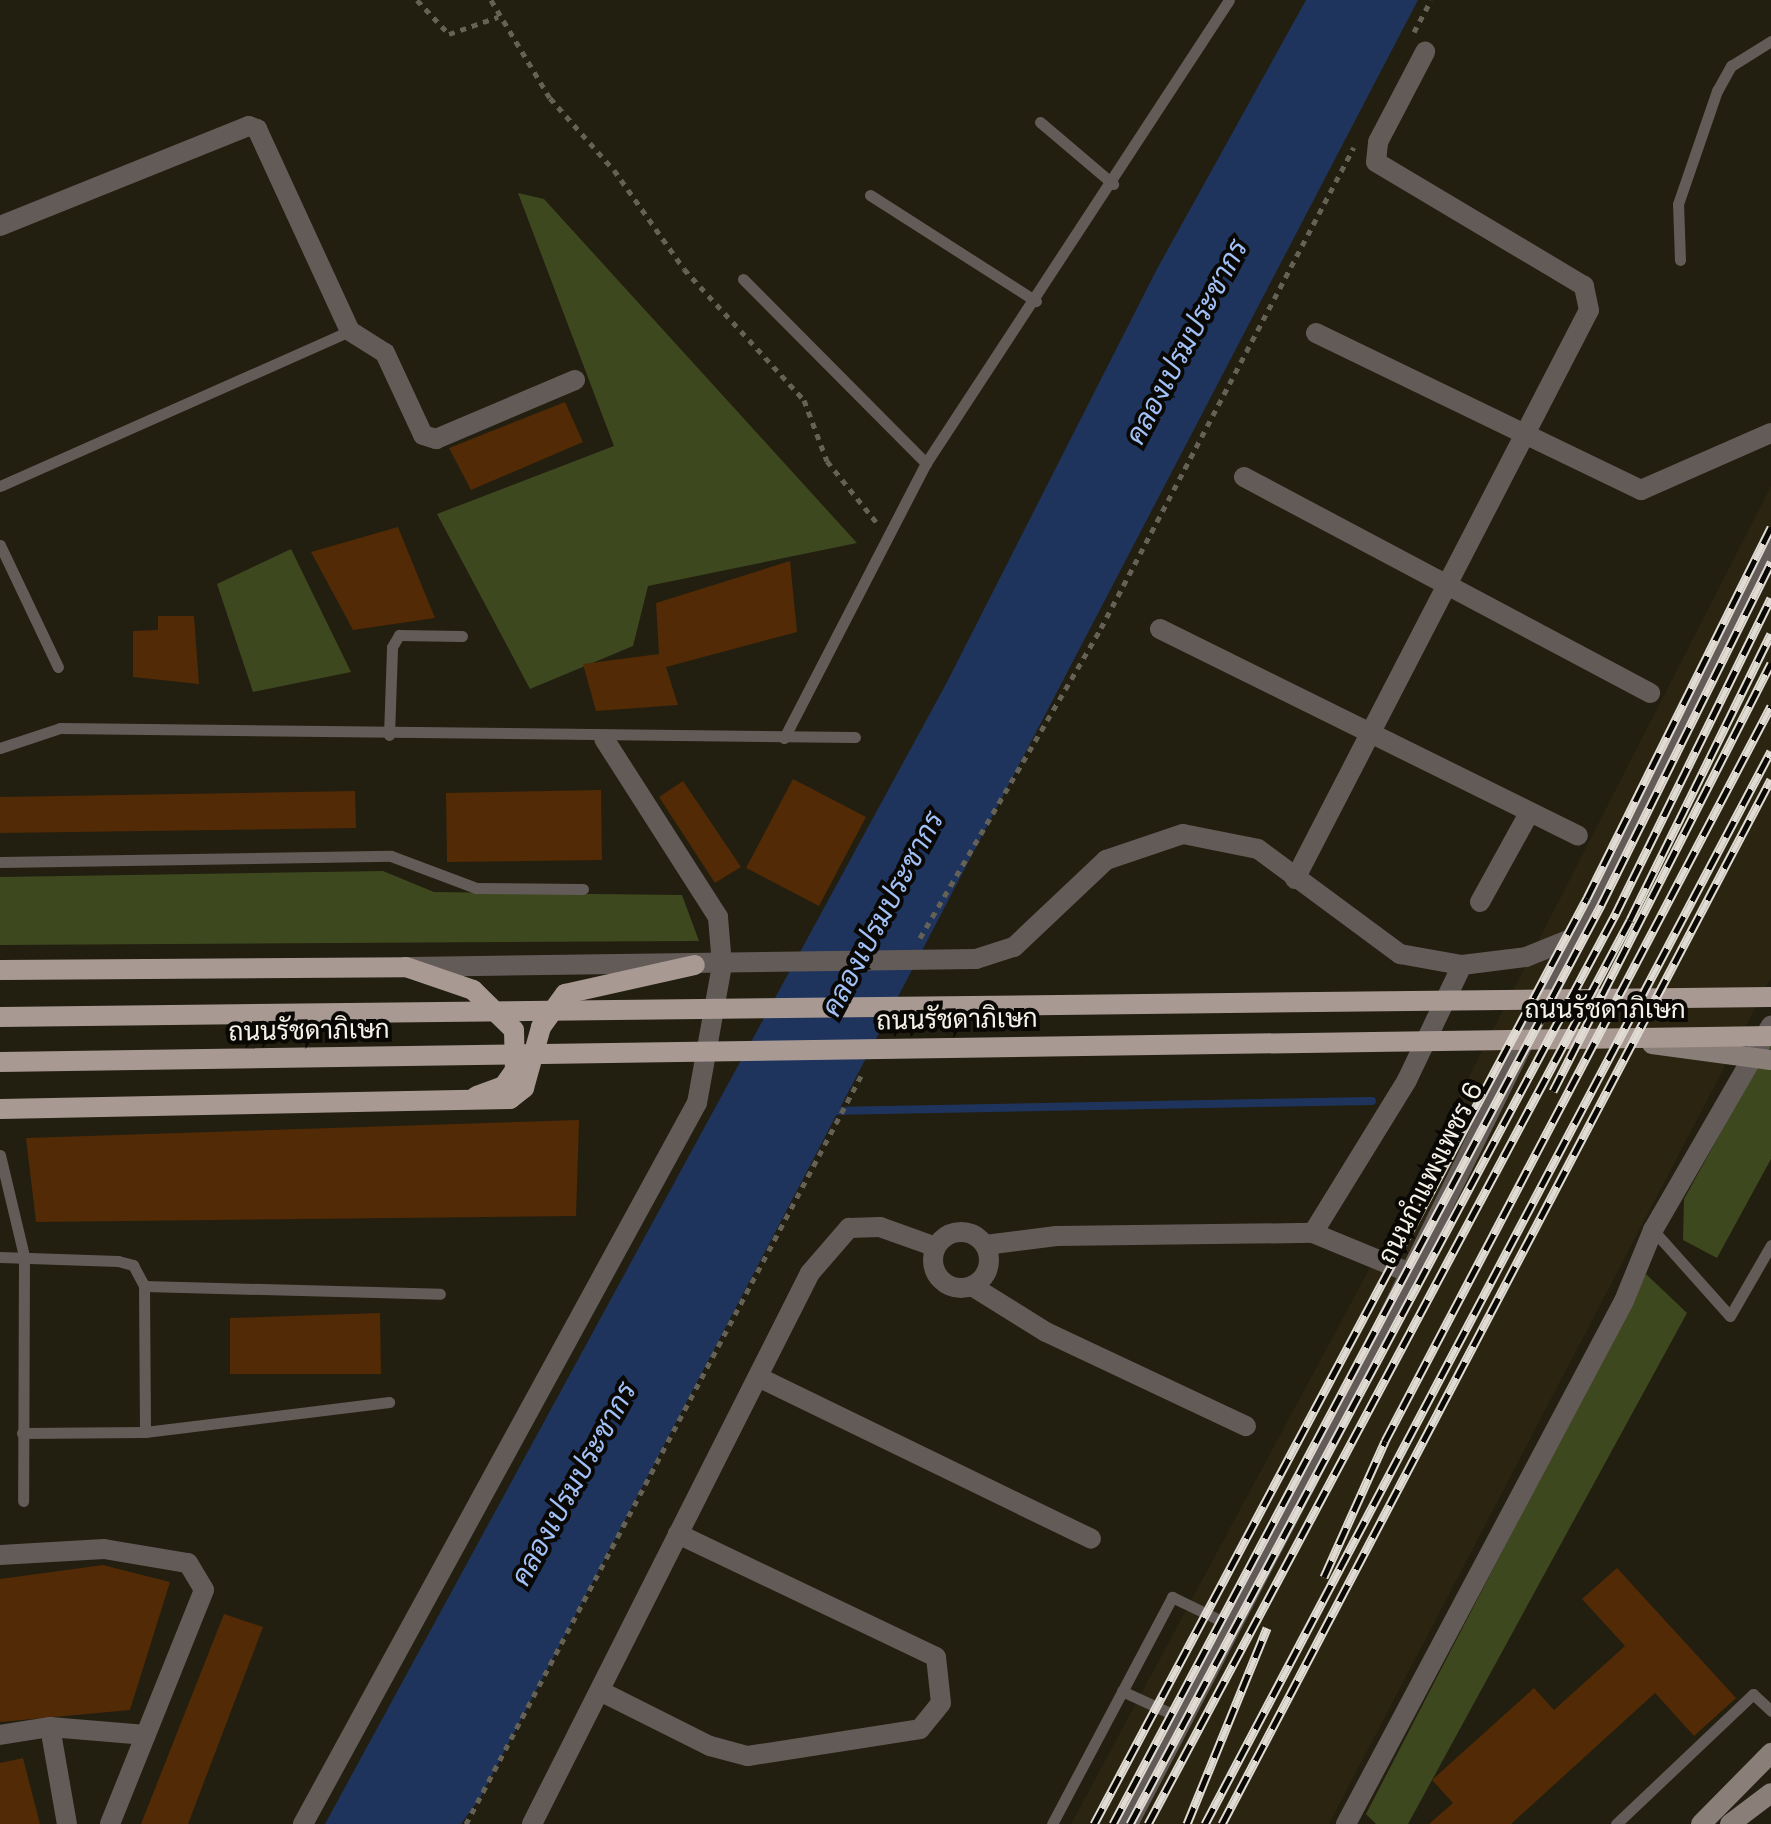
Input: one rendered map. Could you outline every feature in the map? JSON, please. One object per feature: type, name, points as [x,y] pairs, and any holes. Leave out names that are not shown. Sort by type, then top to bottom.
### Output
[{"type":"main road","points":[[0,1109],[510,1099],[524,1088],[541,1027],[565,994],[695,965]]},
{"type":"main road","points":[[0,970],[406,967],[492,1002],[518,1044],[504,1086],[432,1101]]},
{"type":"main road","name":"ถนนรัชดาภิเษก","points":[[0,1017],[1771,997]]},
{"type":"main road","points":[[1592,1035],[1771,1060]]},
{"type":"main road","name":"ถนนรัชดาภิเษก","points":[[0,1062],[1592,1035],[1771,1036]]},
{"type":"main road","points":[[1701,1824],[1771,1753]]},
{"type":"main road","points":[[1730,1824],[1771,1793]]},
{"type":"street","points":[[1295,879],[1373,737],[1528,438],[1589,297],[1584,286],[1376,162],[1378,142],[1417,47]]},
{"type":"street","points":[[0,226],[249,126],[257,129],[350,331],[385,353],[430,438],[575,380]]},
{"type":"street","points":[[1316,333],[1641,490],[1771,433]]},
{"type":"street","points":[[1244,477],[1650,693]]},
{"type":"street","name":"ถนนกำแพงเพชร 6","points":[[1128,1824],[1410,1273],[1771,541]]},
{"type":"street","points":[[1160,629],[1527,817],[1578,836]]},
{"type":"street","points":[[303,1824],[697,1103],[722,965],[713,903],[604,739]]},
{"type":"street","points":[[1480,902],[1527,817]]},
{"type":"street","points":[[406,967],[939,963],[1014,947],[1106,860],[1166,837],[1230,839],[1258,849],[1400,954],[1462,965],[1526,957],[1578,936]]},
{"type":"street","points":[[1313,1233],[1407,1080],[1462,965]]},
{"type":"street","points":[[1346,1824],[1624,1301],[1653,1230],[1771,1026]]},
{"type":"street","points":[[532,1824],[810,1273],[849,1228],[880,1227],[936,1247]]},
{"type":"street","points":[[936,1247],[959,1232],[985,1245],[1056,1236],[1313,1233],[1410,1273]]},
{"type":"street","points":[[972,1286],[989,1264],[985,1245]]},
{"type":"street","points":[[936,1247],[937,1275],[952,1287],[972,1286],[1046,1332],[1246,1426]]},
{"type":"street","points":[[758,1377],[1091,1539]]},
{"type":"street","points":[[600,1691],[710,1746],[748,1756],[920,1729],[941,1703],[936,1657],[678,1534]]},
{"type":"street","points":[[0,1555],[104,1549],[188,1563],[204,1590],[110,1824]]},
{"type":"street","points":[[0,1735],[50,1727],[146,1735]]},
{"type":"street","points":[[50,1727],[67,1824]]},
{"type":"lane","points":[[784,738],[926,463],[1113,184],[1229,0]]},
{"type":"lane","points":[[1680,260],[1678,204],[1717,91],[1731,66],[1771,41]]},
{"type":"lane","points":[[1040,122],[1113,184]]},
{"type":"lane","points":[[870,195],[1036,301]]},
{"type":"lane","points":[[743,279],[926,463]]},
{"type":"lane","points":[[0,486],[350,331]]},
{"type":"lane","points":[[0,545],[58,667]]},
{"type":"lane","points":[[389,735],[392,647],[399,635],[462,636]]},
{"type":"lane","points":[[0,748],[60,728],[604,739],[855,737]]},
{"type":"lane","points":[[0,862],[391,856],[476,888],[583,889]]},
{"type":"lane","points":[[0,1155],[24,1256],[23,1501]]},
{"type":"lane","points":[[1653,1230],[1730,1316],[1771,1245]]},
{"type":"lane","points":[[0,1257],[118,1261],[133,1265],[144,1286],[145,1432]]},
{"type":"lane","points":[[144,1286],[440,1294]]},
{"type":"lane","points":[[22,1433],[145,1432],[389,1402]]},
{"type":"lane","points":[[1052,1824],[1172,1597],[1232,1626]]},
{"type":"lane","points":[[1122,1691],[1183,1719]]},
{"type":"lane","points":[[1616,1824],[1753,1694],[1771,1711]]},
{"type":"path","points":[[417,0],[449,34],[498,17]]},
{"type":"path","points":[[491,0],[498,17],[550,98],[614,170],[684,269],[804,400],[827,461],[888,536]]},
{"type":"path","points":[[1417,47],[1431,0]]},
{"type":"path","points":[[916,945],[1101,628],[1358,140]]},
{"type":"path","points":[[466,1824],[843,1120],[869,1056]]},
{"type":"shaded area","points":[[1771,486],[1771,978],[1329,1824],[1071,1824],[1394,1223]]},
{"type":"green space","points":[[518,193],[544,199],[857,543],[648,586],[633,646],[530,689],[437,514],[614,446]]},
{"type":"green space","points":[[291,549],[351,672],[253,692],[217,584]]},
{"type":"green space","points":[[383,871],[434,892],[682,895],[699,941],[0,945],[0,877]]},
{"type":"green space","points":[[1771,1041],[1771,1159],[1717,1258],[1683,1240],[1684,1199]]},
{"type":"green space","points":[[1646,1274],[1687,1313],[1408,1824],[1376,1824],[1366,1814]]},
{"type":"water","name":"คลองเปรมประชากร","points":[[1306,0],[1418,0],[480,1798],[461,1824],[325,1824],[946,684],[1157,269]]},
{"type":"building","points":[[565,402],[583,442],[471,490],[449,448]]},
{"type":"building","points":[[398,527],[435,618],[353,630],[311,552]]},
{"type":"building","points":[[790,561],[797,632],[666,667],[678,705],[596,711],[583,664],[659,654],[656,603]]},
{"type":"building","points":[[158,616],[194,616],[199,684],[133,677],[133,631],[158,630]]},
{"type":"building","points":[[793,779],[866,817],[819,906],[746,868]]},
{"type":"building","points":[[683,781],[741,867],[715,883],[659,797]]},
{"type":"building","points":[[601,790],[602,860],[447,862],[446,793]]},
{"type":"building","points":[[355,791],[356,828],[0,833],[0,797]]},
{"type":"building","points":[[579,1120],[576,1216],[36,1222],[26,1138]]},
{"type":"building","points":[[380,1313],[381,1374],[230,1374],[230,1318]]},
{"type":"building","points":[[103,1565],[170,1582],[130,1710],[0,1722],[0,1579]]},
{"type":"building","points":[[1617,1568],[1736,1698],[1694,1736],[1655,1693],[1511,1824],[1429,1824],[1453,1803],[1432,1780],[1534,1688],[1554,1710],[1625,1646],[1582,1599]]},
{"type":"building","points":[[224,1614],[263,1627],[188,1824],[141,1824]]},
{"type":"building","points":[[23,1758],[40,1824],[0,1824],[0,1763]]},
{"type":"waterway","points":[[829,1111],[1372,1101]]},
{"type":"railway","points":[[1094,1824],[1587,898],[1771,527]]},
{"type":"railway","points":[[1113,1824],[1601,905],[1771,562]]},
{"type":"railway","points":[[1130,1824],[1616,913],[1771,598]]},
{"type":"railway","points":[[1148,1824],[1630,920],[1771,634]]},
{"type":"railway","points":[[1553,1091],[1771,663]]},
{"type":"railway","points":[[1324,1577],[1385,1441],[1771,706]]},
{"type":"railway","points":[[1205,1824],[1771,751]]},
{"type":"railway","points":[[1222,1824],[1771,779]]},
{"type":"railway","points":[[1187,1824],[1267,1628]]}]
